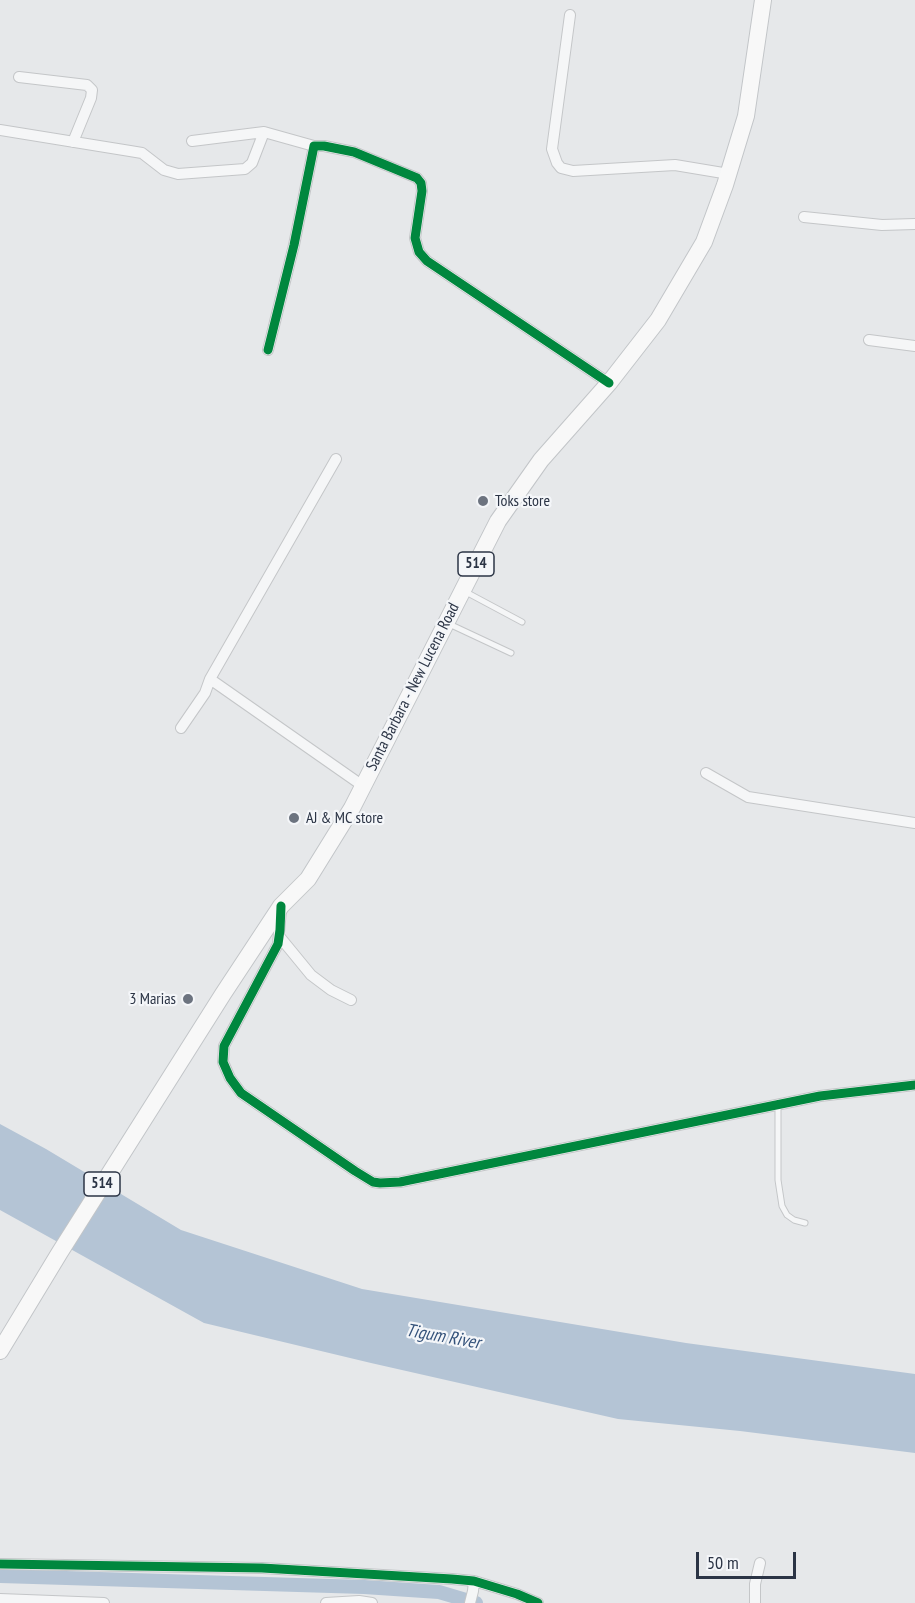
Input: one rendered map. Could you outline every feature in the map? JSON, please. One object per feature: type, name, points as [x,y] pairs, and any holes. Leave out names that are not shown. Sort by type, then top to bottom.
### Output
[{"type":"main road","name":"Santa Barbara - New Lucena Road","points":[[0,1351],[145,1117],[281,906],[308,879],[352,808],[498,521],[542,460],[609,383],[658,320],[704,242],[729,174],[746,116],[764,0]]},
{"type":"street","points":[[570,15],[552,149],[561,168],[573,171],[675,165],[729,174]]},
{"type":"street","points":[[19,77],[87,85],[92,90],[91,98],[73,142]]},
{"type":"street","points":[[0,130],[142,153],[164,170],[177,174],[245,169],[252,163],[264,132]]},
{"type":"street","points":[[192,141],[264,132],[314,146],[354,152],[417,178],[422,183],[422,191],[415,238],[419,252],[427,261],[609,383]]},
{"type":"street","points":[[268,350],[294,245],[314,146]]},
{"type":"street","points":[[804,217],[882,225],[915,224]]},
{"type":"street","points":[[869,340],[915,346]]},
{"type":"street","points":[[181,728],[205,693],[210,678],[336,459]]},
{"type":"street","points":[[210,678],[363,786]]},
{"type":"street","points":[[706,773],[748,797],[915,823]]},
{"type":"street","points":[[281,906],[278,944],[224,1046],[223,1062],[230,1078],[241,1093],[373,1182],[400,1182],[820,1096],[915,1085]]},
{"type":"street","points":[[279,936],[311,975],[331,990],[351,1000]]},
{"type":"street","points":[[755,1603],[755,1584],[760,1563]]},
{"type":"street","points":[[0,1564],[262,1568],[452,1579],[474,1586],[517,1594],[538,1603]]},
{"type":"street","points":[[470,1603],[474,1586]]},
{"type":"street","points":[[0,1599],[104,1603]]},
{"type":"street","points":[[326,1603],[372,1603]]},
{"type":"lane","points":[[462,591],[522,622]]},
{"type":"lane","points":[[446,622],[511,653]]},
{"type":"lane","points":[[778,1105],[778,1180],[782,1206],[787,1215],[805,1223]]},
{"type":"water","name":"Tigum River","points":[[0,1124],[181,1230],[362,1289],[686,1343],[915,1374],[915,1453],[740,1431],[618,1419],[204,1323],[0,1210]]},
{"type":"waterway","points":[[0,1576],[364,1587],[439,1592],[476,1603]]},
{"type":"cycle path","points":[[268,350],[294,245],[314,146],[324,146],[354,152],[417,178],[421,183],[422,191],[415,238],[419,252],[427,261],[609,383]]},
{"type":"cycle path","points":[[281,906],[278,944],[224,1046],[223,1062],[230,1078],[241,1093],[373,1182],[400,1182],[820,1096],[915,1085]]},
{"type":"cycle path","points":[[0,1564],[262,1568],[452,1579],[474,1581],[538,1603]]},
{"type":"place","name":"Toks store","points":[[483,501]]},
{"type":"place","name":"AJ & MC store","points":[[294,818]]},
{"type":"place","name":"3 Marias","points":[[188,999]]}]
